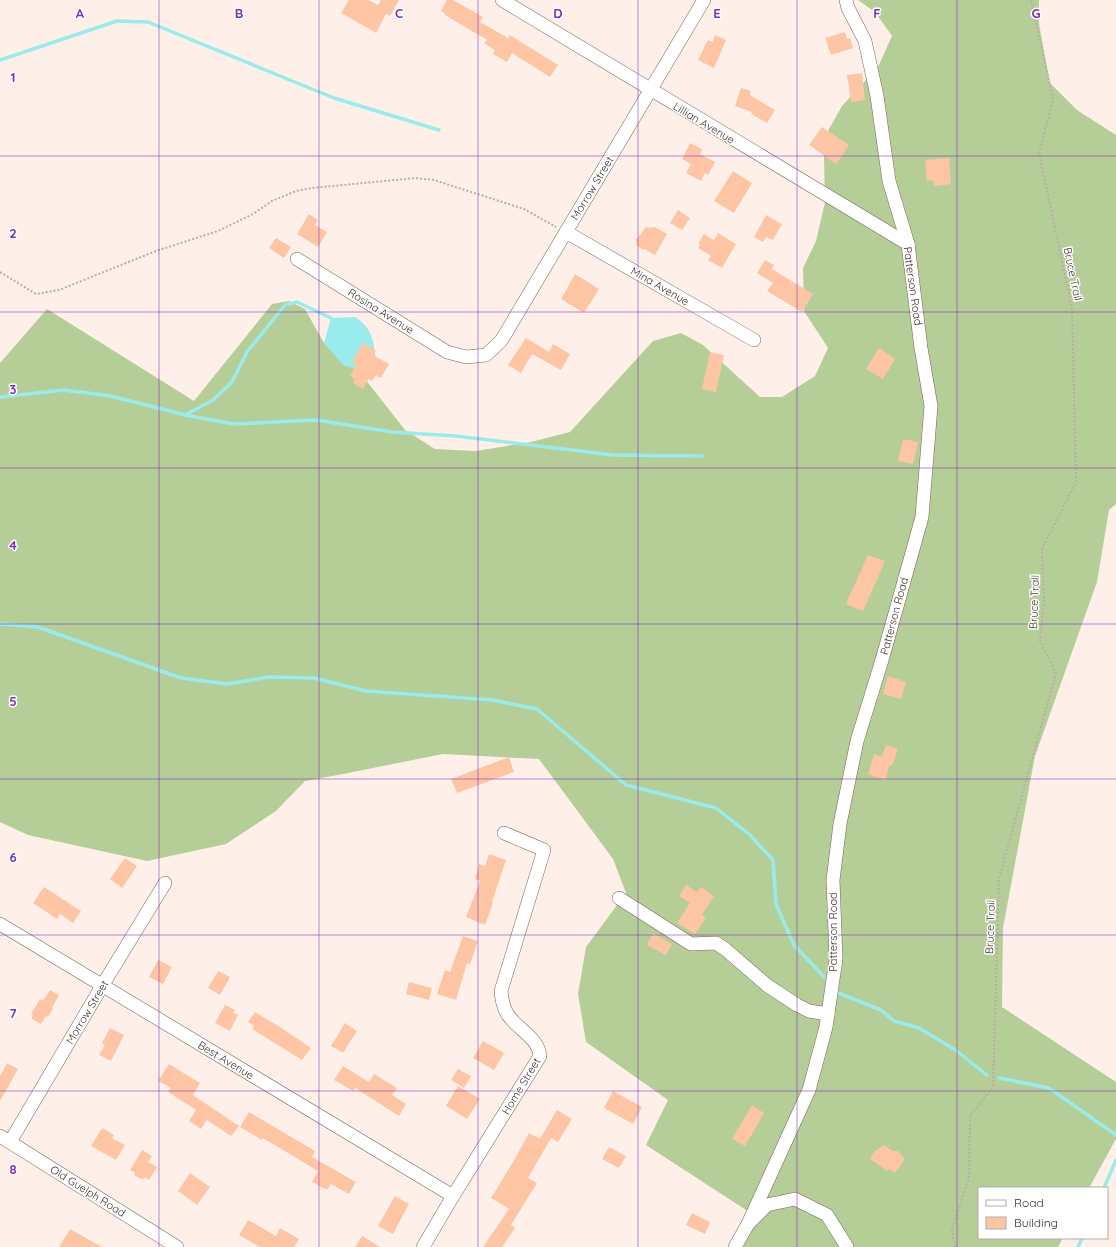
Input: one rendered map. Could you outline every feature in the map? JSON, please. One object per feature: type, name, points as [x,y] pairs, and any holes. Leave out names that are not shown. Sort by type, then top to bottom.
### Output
[{"type":"street","name":"Lillian Avenue","points":[[502,0],[908,244]]},
{"type":"street","name":"Morrow Street","points":[[466,357],[486,356],[501,341],[704,0]]},
{"type":"street","points":[[835,0],[847,4]]},
{"type":"street","name":"Patterson Road","points":[[748,1224],[809,1090],[826,1027],[836,959],[834,880],[840,824],[857,741],[882,660],[922,517],[931,406],[921,348],[908,244],[889,181],[877,96],[865,41],[847,4]]},
{"type":"street","name":"Mina Avenue","points":[[566,232],[754,340]]},
{"type":"street","name":"Rosina Avenue","points":[[297,259],[447,352],[466,357]]},
{"type":"street","name":"Home Street","points":[[423,1247],[540,1056],[539,1049],[533,1039],[509,1016],[502,1003],[500,991],[544,850],[504,833]]},
{"type":"street","name":"Morrow Street","points":[[5,1139],[165,883]]},
{"type":"street","points":[[619,898],[691,944],[716,943],[725,948],[768,986],[797,1005],[809,1011],[828,1014]]},
{"type":"street","name":"Best Avenue","points":[[0,924],[453,1196]]},
{"type":"street","name":"Old Guelph Road","points":[[5,1139],[177,1247]]},
{"type":"street","points":[[735,1247],[748,1224],[767,1205],[795,1198],[827,1215],[847,1247]]},
{"type":"path","name":"Bruce Trail","points":[[956,1247],[952,1230],[969,1178],[970,1116],[993,1087],[999,878],[1056,674],[1040,641],[1044,598],[1042,549],[1076,482],[1072,310],[1039,153],[1053,99],[1031,0]]},
{"type":"path","points":[[0,272],[36,294],[59,290],[156,251],[218,231],[253,214],[272,201],[296,191],[312,188],[416,178],[434,180],[524,209],[556,228],[566,232]]},
{"type":"green space","points":[[858,0],[1039,0],[1039,24],[1050,83],[1077,110],[1116,135],[1116,504],[1109,510],[1097,582],[1035,756],[1003,928],[1002,1007],[1116,1082],[1116,1139],[1090,1187],[978,1187],[978,1239],[1062,1239],[1058,1247],[733,1247],[749,1212],[646,1145],[668,1100],[586,1042],[578,994],[586,947],[626,893],[613,859],[539,759],[443,754],[305,781],[276,811],[226,844],[147,861],[28,835],[0,822],[0,363],[47,309],[194,401],[272,304],[289,301],[305,309],[324,343],[358,370],[405,430],[435,449],[476,451],[531,442],[570,432],[653,341],[681,333],[703,345],[760,397],[782,397],[815,376],[828,348],[804,311],[803,268],[816,241],[825,202],[824,156],[829,129],[842,106],[878,67],[892,36],[875,12]]},
{"type":"water","points":[[355,317],[366,327],[372,338],[376,364],[358,370],[343,365],[324,343],[331,318]]},
{"type":"building","points":[[349,0],[368,0],[378,5],[381,0],[399,0],[390,16],[386,14],[376,33],[341,13]]},
{"type":"building","points":[[447,0],[453,0],[483,17],[480,22],[508,38],[510,35],[558,65],[550,77],[512,53],[507,62],[493,54],[495,50],[484,43],[487,40],[445,15],[445,13],[441,11]]},
{"type":"building","points":[[845,32],[847,39],[850,38],[853,48],[831,55],[825,38]]},
{"type":"building","points":[[715,35],[726,40],[714,68],[698,60],[708,40],[713,42]]},
{"type":"building","points":[[862,73],[865,100],[851,102],[847,75]]},
{"type":"building","points":[[741,88],[751,91],[750,95],[775,110],[767,123],[751,114],[752,112],[735,106]]},
{"type":"building","points":[[822,127],[849,145],[836,164],[809,145]]},
{"type":"building","points":[[690,143],[702,149],[700,154],[715,162],[708,175],[705,173],[701,181],[686,173],[691,164],[682,159]]},
{"type":"building","points":[[949,158],[951,184],[934,186],[933,180],[927,181],[925,160]]},
{"type":"building","points":[[733,171],[752,183],[734,213],[714,201]]},
{"type":"building","points":[[678,210],[690,218],[682,230],[670,223]]},
{"type":"building","points":[[309,214],[318,220],[315,225],[327,232],[318,247],[297,234]]},
{"type":"building","points":[[766,215],[782,224],[773,240],[766,237],[763,242],[754,237]]},
{"type":"building","points":[[646,227],[655,227],[667,234],[655,255],[637,246],[636,240]]},
{"type":"building","points":[[718,233],[736,244],[722,268],[708,260],[711,256],[698,248],[700,245],[698,244],[704,234],[714,240]]},
{"type":"building","points":[[276,238],[291,247],[284,258],[269,248]]},
{"type":"building","points":[[765,260],[774,265],[772,269],[813,294],[802,312],[767,291],[773,283],[757,273]]},
{"type":"building","points":[[575,274],[599,289],[584,313],[561,299]]},
{"type":"building","points":[[526,338],[549,352],[553,344],[570,354],[561,370],[532,354],[521,373],[508,365]]},
{"type":"building","points":[[363,343],[376,351],[373,355],[389,364],[381,378],[376,375],[372,381],[369,379],[363,389],[353,383],[355,379],[350,376],[356,365],[352,362]]},
{"type":"building","points":[[879,348],[895,359],[883,379],[866,369]]},
{"type":"building","points":[[710,352],[724,355],[716,392],[702,389]]},
{"type":"building","points":[[903,439],[918,442],[913,464],[898,461]]},
{"type":"building","points":[[868,555],[885,561],[863,611],[846,604]]},
{"type":"building","points":[[888,676],[906,682],[901,699],[883,694]]},
{"type":"building","points":[[886,745],[898,749],[885,780],[868,774],[874,754],[882,757]]},
{"type":"building","points":[[509,757],[514,772],[457,793],[451,779]]},
{"type":"building","points":[[489,854],[506,860],[485,925],[466,917],[480,881],[475,879],[479,864],[485,866]]},
{"type":"building","points":[[125,858],[137,866],[122,888],[110,879]]},
{"type":"building","points":[[686,885],[697,892],[701,887],[714,896],[702,915],[706,918],[695,934],[677,923],[690,903],[679,896]]},
{"type":"building","points":[[44,887],[81,911],[73,923],[60,914],[57,919],[33,903]]},
{"type":"building","points":[[653,933],[672,944],[666,955],[647,945]]},
{"type":"building","points":[[463,936],[478,941],[470,964],[467,963],[456,1000],[437,994],[445,970],[450,972]]},
{"type":"building","points":[[158,960],[172,967],[163,984],[149,977]]},
{"type":"building","points":[[218,971],[230,977],[220,995],[208,988]]},
{"type":"building","points":[[409,982],[432,988],[429,1000],[406,994]]},
{"type":"building","points":[[50,990],[59,995],[52,1008],[53,1009],[41,1024],[31,1018],[33,1016],[31,1014],[40,999],[43,1001]]},
{"type":"building","points":[[225,1005],[235,1010],[233,1013],[238,1015],[230,1031],[215,1023]]},
{"type":"building","points":[[255,1012],[311,1048],[302,1060],[252,1029],[254,1026],[248,1022]]},
{"type":"building","points":[[345,1023],[357,1031],[343,1053],[331,1046]]},
{"type":"building","points":[[110,1028],[124,1035],[111,1061],[99,1055],[105,1045],[102,1043]]},
{"type":"building","points":[[483,1041],[504,1053],[494,1070],[473,1058]]},
{"type":"building","points":[[7,1063],[18,1069],[0,1101],[0,1076]]},
{"type":"building","points":[[169,1064],[200,1083],[193,1095],[239,1126],[231,1136],[207,1120],[201,1129],[189,1121],[196,1110],[168,1092],[171,1088],[158,1081]]},
{"type":"building","points":[[343,1066],[369,1082],[374,1074],[397,1088],[392,1095],[406,1104],[399,1116],[355,1088],[353,1091],[334,1080]]},
{"type":"building","points":[[458,1069],[471,1076],[464,1088],[451,1080]]},
{"type":"building","points":[[458,1086],[480,1099],[467,1119],[446,1106]]},
{"type":"building","points":[[613,1091],[642,1107],[633,1124],[604,1108]]},
{"type":"building","points":[[752,1105],[764,1113],[745,1146],[732,1139]]},
{"type":"building","points":[[557,1110],[572,1119],[558,1142],[551,1138],[528,1178],[537,1183],[511,1225],[515,1228],[502,1247],[483,1247],[509,1209],[491,1198],[529,1133],[540,1139]]},
{"type":"building","points":[[249,1112],[315,1151],[312,1157],[356,1182],[349,1194],[331,1184],[327,1190],[312,1182],[318,1171],[263,1138],[262,1140],[240,1127]]},
{"type":"building","points":[[102,1128],[114,1135],[112,1138],[125,1145],[116,1160],[91,1146]]},
{"type":"building","points":[[884,1145],[893,1151],[898,1151],[905,1159],[895,1173],[889,1169],[887,1171],[870,1159],[874,1152]]},
{"type":"building","points":[[609,1147],[626,1156],[619,1168],[602,1159]]},
{"type":"building","points":[[142,1150],[152,1156],[148,1162],[157,1167],[149,1180],[144,1177],[143,1180],[134,1175],[135,1173],[130,1170]]},
{"type":"building","points":[[190,1173],[210,1187],[197,1205],[178,1191]]},
{"type":"building","points":[[395,1196],[409,1204],[393,1234],[378,1226]]},
{"type":"building","points":[[692,1213],[710,1222],[705,1234],[686,1225]]},
{"type":"building","points":[[248,1220],[276,1236],[280,1228],[299,1239],[294,1247],[260,1247],[239,1235]]},
{"type":"building","points":[[70,1229],[102,1247],[59,1247]]},
{"type":"building","points":[[362,1236],[380,1247],[355,1247]]},
{"type":"waterway","points":[[0,60],[117,21],[148,22],[334,98],[439,130]]},
{"type":"waterway","points":[[185,415],[213,400],[232,382],[247,352],[285,305],[297,302],[331,318]]},
{"type":"waterway","points":[[0,397],[64,390],[111,396],[185,415],[234,424],[316,420],[392,432],[456,436],[613,455],[702,456]]},
{"type":"waterway","points":[[0,624],[38,627],[181,678],[227,684],[269,677],[314,678],[366,691],[492,700],[537,709],[626,785],[716,808],[750,835],[773,860],[776,904],[794,945],[824,977]]},
{"type":"waterway","points":[[838,993],[881,1010],[894,1021],[919,1028],[954,1049],[987,1075]]},
{"type":"waterway","points":[[999,1078],[1049,1088],[1116,1135]]},
{"type":"waterway","points":[[1104,1187],[1116,1160]]},
{"type":"waterway","points":[[1078,1247],[1082,1239]]}]
